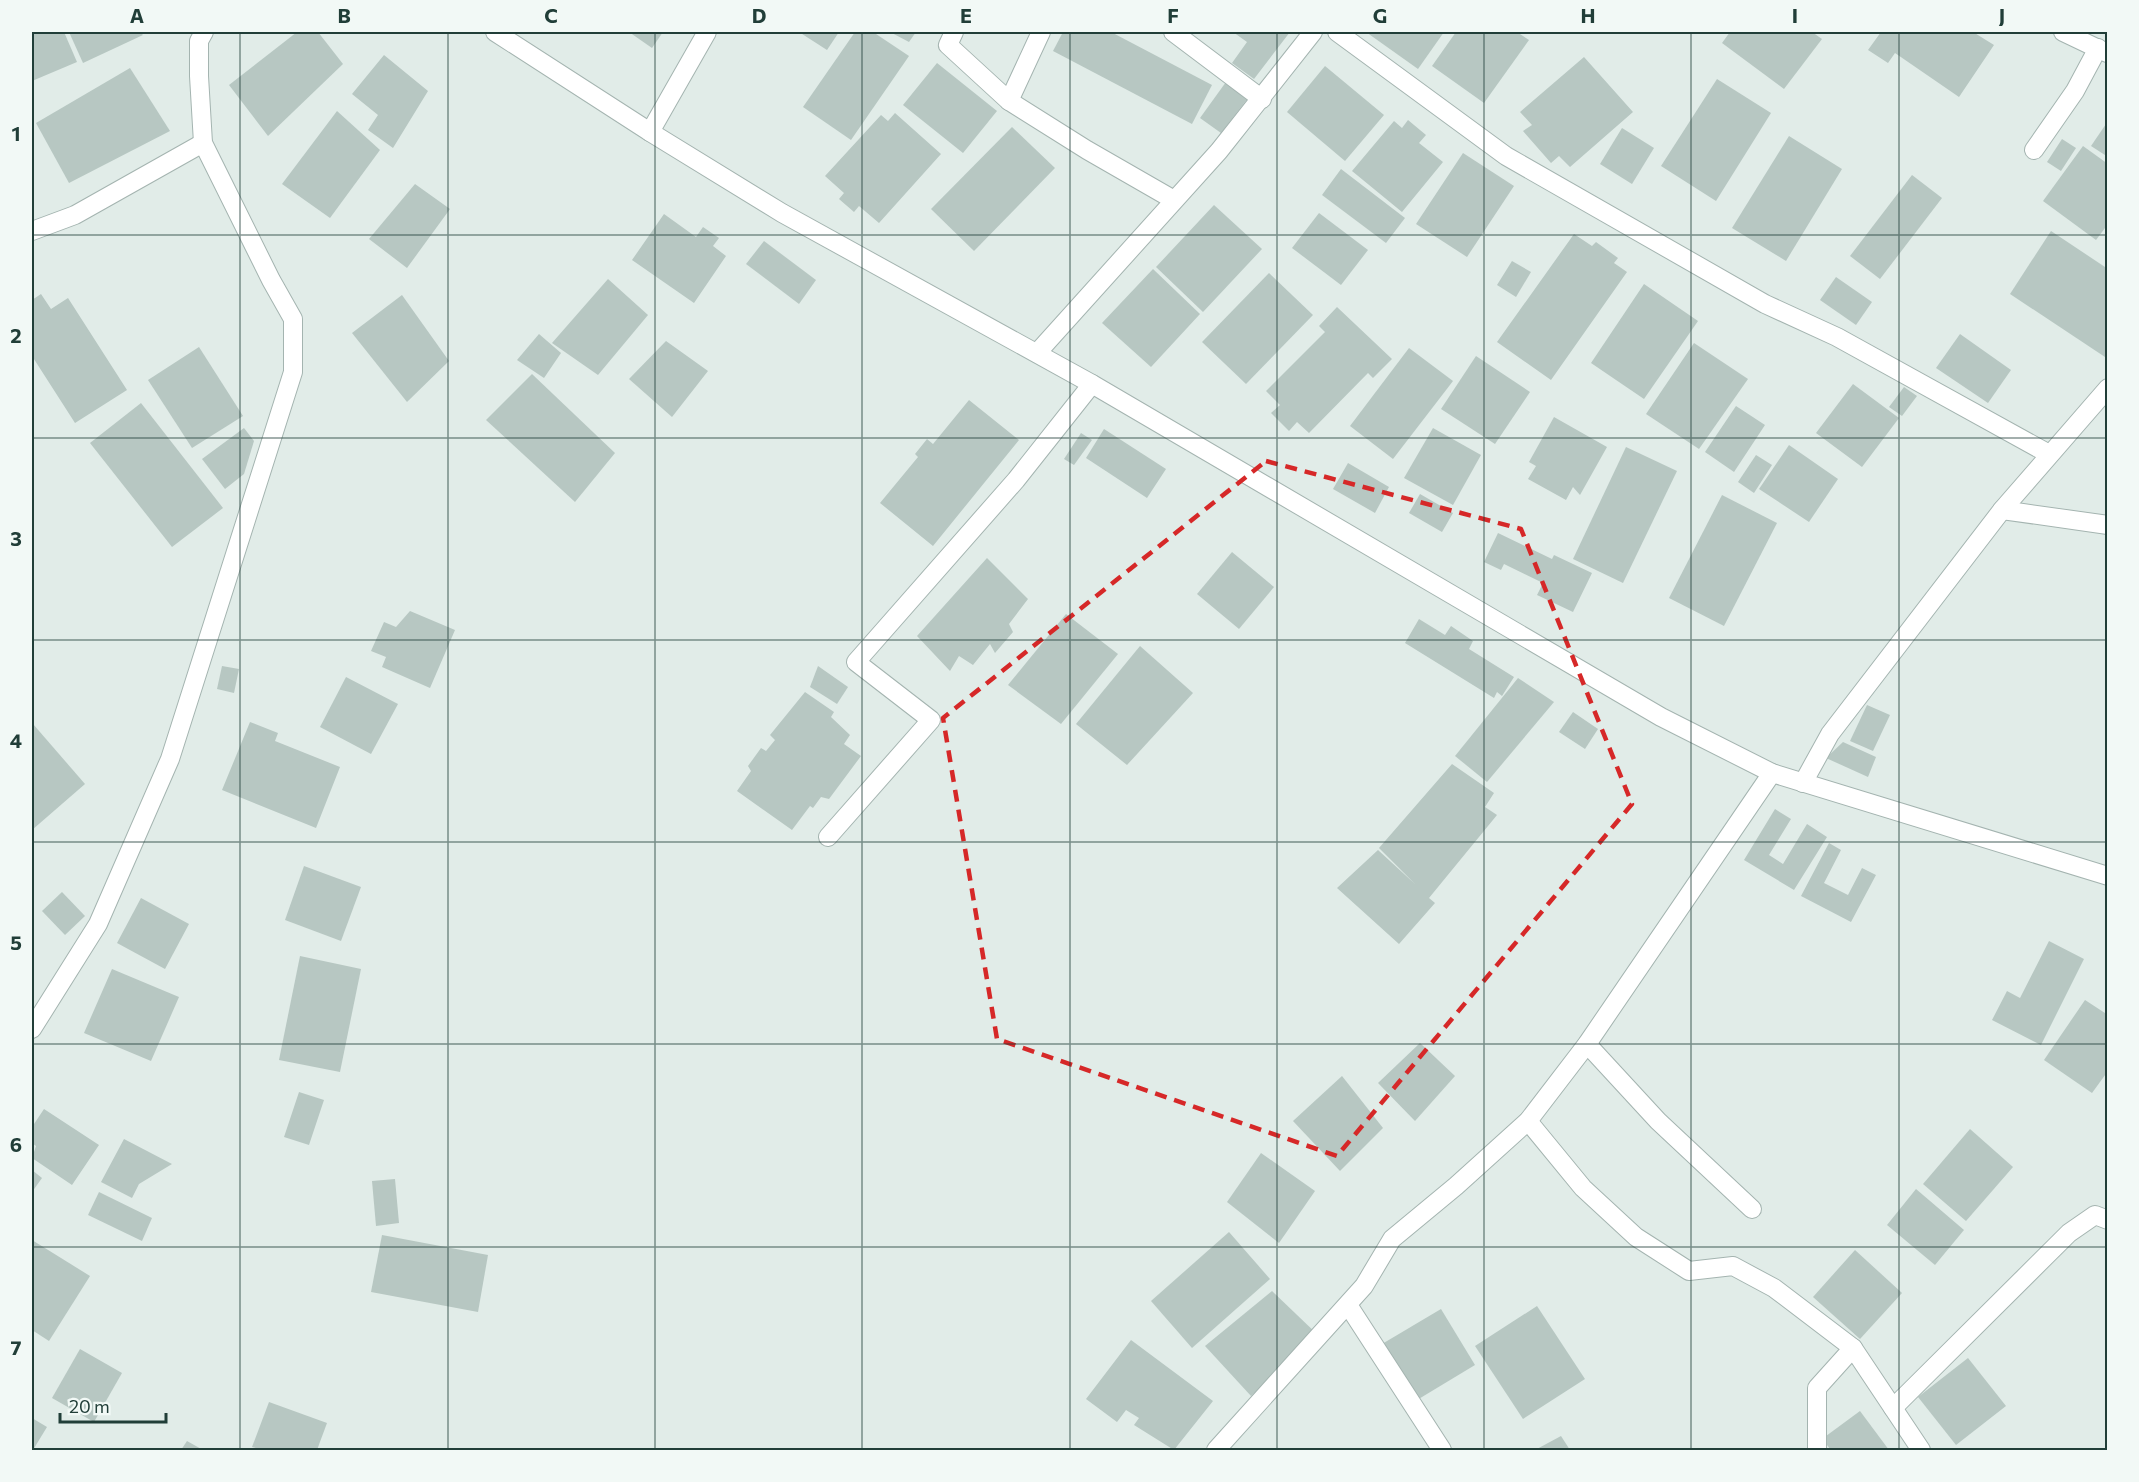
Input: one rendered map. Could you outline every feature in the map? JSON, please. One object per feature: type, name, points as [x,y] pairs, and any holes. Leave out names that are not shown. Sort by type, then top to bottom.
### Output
[{"type":"street","points":[[34,1020],[98,924],[171,759],[293,372],[293,319],[270,280],[203,143],[199,41],[204,32]]},
{"type":"street","points":[[495,32],[650,132],[782,213],[1092,384],[1661,717],[1772,772],[2108,876]]},
{"type":"street","points":[[650,132],[707,32]]},
{"type":"street","points":[[954,32],[948,45],[1009,101],[1087,150],[1174,200]]},
{"type":"street","points":[[1009,101],[1041,32]]},
{"type":"street","points":[[1173,32],[1262,99]]},
{"type":"street","points":[[1037,353],[1262,99],[1313,32]]},
{"type":"street","points":[[1337,32],[1506,156],[1765,304],[1837,337],[2049,454]]},
{"type":"street","points":[[2034,150],[2103,51],[2063,32]]},
{"type":"street","points":[[32,231],[75,215],[203,143]]},
{"type":"street","points":[[828,837],[931,720],[856,662],[1016,480],[1092,384]]},
{"type":"street","points":[[1803,783],[1830,734],[2002,510],[2108,388]]},
{"type":"street","points":[[2002,510],[2108,525]]},
{"type":"street","points":[[1216,1450],[1364,1286],[1392,1239],[1456,1186],[1528,1121],[1587,1044],[1772,772]]},
{"type":"street","points":[[1587,1044],[1658,1121],[1752,1209]]},
{"type":"street","points":[[1528,1121],[1583,1188],[1636,1237],[1689,1271],[1733,1266],[1774,1288],[1853,1348],[1921,1450]]},
{"type":"street","points":[[1893,1408],[2068,1233],[2095,1215],[2108,1220]]},
{"type":"street","points":[[1348,1305],[1442,1450]]},
{"type":"street","points":[[1817,1450],[1817,1388],[1853,1348]]},
{"type":"highlighted area","points":[[1266,461],[1521,529],[1632,804],[1337,1156],[997,1039],[943,718]]},
{"type":"building","points":[[32,32],[64,32],[77,62],[32,81]]},
{"type":"building","points":[[69,32],[140,32],[143,35],[83,63]]},
{"type":"building","points":[[297,32],[318,32],[343,64],[268,136],[229,85]]},
{"type":"building","points":[[629,32],[663,32],[652,48]]},
{"type":"building","points":[[799,32],[839,32],[827,50]]},
{"type":"building","points":[[855,32],[873,32],[909,56],[851,140],[803,107]]},
{"type":"building","points":[[890,32],[916,32],[909,42]]},
{"type":"building","points":[[1063,32],[1111,32],[1212,85],[1192,124],[1053,51]]},
{"type":"building","points":[[1233,32],[1290,32],[1254,79],[1232,63],[1247,42]]},
{"type":"building","points":[[1366,32],[1444,32],[1418,69]]},
{"type":"building","points":[[1456,32],[1517,32],[1529,40],[1484,103],[1432,66]]},
{"type":"building","points":[[1730,32],[1812,32],[1822,39],[1784,89],[1722,43]]},
{"type":"building","points":[[1881,32],[1973,32],[1994,45],[1959,97],[1895,53],[1888,63],[1868,50]]},
{"type":"building","points":[[384,55],[428,91],[393,148],[368,130],[378,115],[352,94]]},
{"type":"building","points":[[1584,57],[1633,112],[1570,167],[1559,156],[1551,163],[1523,131],[1532,125],[1520,112]]},
{"type":"building","points":[[937,63],[997,111],[963,153],[903,105]]},
{"type":"building","points":[[1325,66],[1384,115],[1345,161],[1287,112]]},
{"type":"building","points":[[130,68],[170,131],[69,183],[36,123]]},
{"type":"building","points":[[1717,79],[1771,113],[1716,201],[1661,166]]},
{"type":"building","points":[[1226,82],[1248,98],[1221,133],[1200,118]]},
{"type":"building","points":[[337,111],[380,150],[330,218],[282,184]]},
{"type":"building","points":[[895,113],[941,154],[879,223],[859,206],[854,212],[839,199],[844,193],[825,176],[881,115],[888,121]]},
{"type":"building","points":[[1408,120],[1426,135],[1419,143],[1443,162],[1402,212],[1352,171],[1394,121],[1402,128]]},
{"type":"building","points":[[2108,121],[2108,157],[2091,146]]},
{"type":"building","points":[[1012,127],[1055,168],[974,251],[931,209]]},
{"type":"building","points":[[1622,128],[1654,148],[1632,184],[1600,164]]},
{"type":"building","points":[[1789,136],[1842,169],[1786,261],[1732,228]]},
{"type":"building","points":[[2062,139],[2076,148],[2061,171],[2047,162]]},
{"type":"building","points":[[2083,146],[2108,164],[2108,224],[2096,240],[2043,201]]},
{"type":"building","points":[[1463,153],[1514,186],[1467,257],[1416,224]]},
{"type":"building","points":[[1341,169],[1405,218],[1386,243],[1322,195]]},
{"type":"building","points":[[1912,175],[1942,198],[1880,279],[1850,256]]},
{"type":"building","points":[[415,184],[450,209],[407,268],[369,239]]},
{"type":"building","points":[[1214,205],[1262,249],[1203,312],[1156,267]]},
{"type":"building","points":[[1319,213],[1368,250],[1341,285],[1292,248]]},
{"type":"building","points":[[664,214],[696,237],[703,227],[719,238],[713,246],[726,256],[694,303],[632,260]]},
{"type":"building","points":[[2051,231],[2108,269],[2108,353],[2105,357],[2010,294]]},
{"type":"building","points":[[1574,234],[1592,246],[1596,242],[1618,258],[1614,263],[1627,272],[1551,380],[1497,342]]},
{"type":"building","points":[[764,241],[816,280],[799,304],[746,264]]},
{"type":"building","points":[[1512,261],[1531,272],[1516,297],[1497,285]]},
{"type":"building","points":[[1153,269],[1200,314],[1151,367],[1102,323]]},
{"type":"building","points":[[1269,273],[1313,315],[1246,384],[1202,342]]},
{"type":"building","points":[[1836,277],[1872,302],[1856,325],[1820,300]]},
{"type":"building","points":[[608,279],[648,315],[598,375],[552,343]]},
{"type":"building","points":[[1644,284],[1698,321],[1644,399],[1591,363]]},
{"type":"building","points":[[41,294],[51,309],[68,298],[127,390],[75,423],[32,356],[32,300]]},
{"type":"building","points":[[402,295],[449,361],[407,402],[352,333]]},
{"type":"building","points":[[1337,307],[1392,359],[1373,378],[1368,373],[1309,433],[1297,422],[1289,431],[1271,413],[1280,405],[1266,391],[1325,332],[1319,326]]},
{"type":"building","points":[[539,334],[561,353],[544,378],[517,360]]},
{"type":"building","points":[[1960,334],[2011,370],[1988,403],[1936,368]]},
{"type":"building","points":[[666,341],[708,371],[672,417],[629,379]]},
{"type":"building","points":[[1694,343],[1748,379],[1699,449],[1646,414]]},
{"type":"building","points":[[199,347],[243,416],[192,448],[148,380]]},
{"type":"building","points":[[1409,348],[1453,381],[1393,459],[1350,426]]},
{"type":"building","points":[[1476,356],[1530,392],[1495,444],[1441,409]]},
{"type":"building","points":[[532,374],[615,453],[575,502],[486,420]]},
{"type":"building","points":[[1853,384],[1899,418],[1862,467],[1816,433]]},
{"type":"building","points":[[1904,387],[1917,396],[1902,416],[1889,407]]},
{"type":"building","points":[[969,400],[1019,440],[933,546],[880,503],[918,457],[915,454],[927,439],[933,444]]},
{"type":"building","points":[[141,403],[223,508],[172,547],[90,443]]},
{"type":"building","points":[[1736,406],[1765,425],[1734,472],[1705,452]]},
{"type":"building","points":[[1554,417],[1607,447],[1580,495],[1573,487],[1566,500],[1528,479],[1536,466],[1529,462]]},
{"type":"building","points":[[244,428],[254,441],[244,474],[225,489],[202,459]]},
{"type":"building","points":[[1433,428],[1481,455],[1453,505],[1404,478]]},
{"type":"building","points":[[1104,429],[1166,469],[1147,498],[1086,458]]},
{"type":"building","points":[[1081,433],[1092,440],[1074,465],[1064,459]]},
{"type":"building","points":[[1789,445],[1838,479],[1809,522],[1759,489]]},
{"type":"building","points":[[1626,447],[1677,471],[1623,583],[1573,559]]},
{"type":"building","points":[[1756,455],[1772,465],[1754,493],[1738,482]]},
{"type":"building","points":[[1348,463],[1389,487],[1375,513],[1333,489]]},
{"type":"building","points":[[1420,494],[1453,513],[1442,532],[1409,513]]},
{"type":"building","points":[[1722,495],[1777,523],[1724,626],[1669,598]]},
{"type":"building","points":[[1498,533],[1552,559],[1554,555],[1592,573],[1573,612],[1537,595],[1543,583],[1504,564],[1501,570],[1484,562]]},
{"type":"building","points":[[1232,552],[1274,587],[1239,629],[1197,594]]},
{"type":"building","points":[[987,558],[1028,599],[1009,624],[1013,632],[995,653],[990,644],[973,665],[959,656],[950,671],[917,636]]},
{"type":"building","points":[[410,611],[455,630],[430,688],[382,667],[386,657],[371,651],[384,622],[396,627]]},
{"type":"building","points":[[1066,614],[1118,654],[1061,724],[1008,685]]},
{"type":"building","points":[[1419,619],[1445,635],[1451,626],[1473,641],[1469,649],[1514,677],[1502,696],[1497,692],[1494,698],[1405,643]]},
{"type":"building","points":[[1140,646],[1193,693],[1127,765],[1076,724]]},
{"type":"building","points":[[222,666],[239,669],[234,693],[217,689]]},
{"type":"building","points":[[818,666],[848,687],[837,704],[810,687]]},
{"type":"building","points":[[346,677],[398,704],[371,754],[320,727]]},
{"type":"building","points":[[1518,678],[1554,702],[1487,782],[1455,756]]},
{"type":"building","points":[[805,692],[834,712],[831,717],[850,735],[844,744],[861,756],[829,799],[821,797],[813,808],[810,806],[792,830],[737,791],[751,771],[748,766],[761,748],[766,751],[775,740],[770,735]]},
{"type":"building","points":[[1867,705],[1890,715],[1873,751],[1850,741]]},
{"type":"building","points":[[1573,712],[1598,729],[1585,749],[1559,732]]},
{"type":"building","points":[[250,722],[278,733],[275,741],[340,767],[316,828],[222,790]]},
{"type":"building","points":[[32,725],[85,784],[32,830]]},
{"type":"building","points":[[1843,742],[1876,757],[1868,777],[1826,758]]},
{"type":"building","points":[[1452,764],[1494,793],[1485,807],[1497,815],[1429,898],[1435,903],[1399,944],[1337,888],[1378,850],[1415,884],[1379,848]]},
{"type":"building","points":[[1775,809],[1791,819],[1769,855],[1783,864],[1807,824],[1827,837],[1794,890],[1744,860]]},
{"type":"building","points":[[1829,843],[1841,850],[1824,883],[1848,895],[1862,868],[1876,875],[1851,922],[1801,896]]},
{"type":"building","points":[[304,866],[361,887],[341,941],[285,920]]},
{"type":"building","points":[[62,892],[85,916],[65,935],[42,911]]},
{"type":"building","points":[[141,898],[189,924],[165,969],[117,943]]},
{"type":"building","points":[[2049,941],[2084,959],[2041,1045],[1992,1020],[2007,991],[2020,998]]},
{"type":"building","points":[[300,956],[361,969],[340,1072],[279,1060]]},
{"type":"building","points":[[112,969],[179,997],[151,1061],[84,1033]]},
{"type":"building","points":[[2085,1000],[2108,1015],[2108,1071],[2092,1093],[2044,1060]]},
{"type":"building","points":[[1420,1043],[1455,1076],[1415,1121],[1378,1083]]},
{"type":"building","points":[[1342,1076],[1383,1128],[1340,1171],[1293,1121]]},
{"type":"building","points":[[299,1092],[324,1100],[309,1145],[284,1137]]},
{"type":"building","points":[[44,1109],[99,1145],[72,1185],[32,1158],[36,1146],[32,1143],[32,1127]]},
{"type":"building","points":[[1970,1129],[2013,1167],[1966,1221],[1923,1184]]},
{"type":"building","points":[[124,1139],[172,1164],[139,1184],[132,1198],[101,1182]]},
{"type":"building","points":[[1261,1153],[1315,1191],[1279,1243],[1227,1202]]},
{"type":"building","points":[[32,1170],[42,1178],[32,1192]]},
{"type":"building","points":[[395,1179],[399,1223],[376,1226],[372,1181]]},
{"type":"building","points":[[1916,1189],[1964,1230],[1935,1265],[1887,1225]]},
{"type":"building","points":[[99,1192],[152,1218],[142,1241],[88,1215]]},
{"type":"building","points":[[1229,1232],[1270,1279],[1192,1348],[1151,1301]]},
{"type":"building","points":[[382,1235],[488,1255],[478,1312],[371,1292]]},
{"type":"building","points":[[32,1240],[90,1276],[49,1341],[32,1330]]},
{"type":"building","points":[[1855,1250],[1902,1293],[1860,1339],[1813,1297]]},
{"type":"building","points":[[1272,1291],[1319,1336],[1251,1396],[1205,1346]]},
{"type":"building","points":[[1537,1306],[1585,1379],[1523,1419],[1475,1346]]},
{"type":"building","points":[[1441,1309],[1475,1365],[1417,1400],[1382,1344]]},
{"type":"building","points":[[1131,1340],[1213,1401],[1174,1450],[1134,1425],[1139,1418],[1126,1410],[1117,1422],[1086,1399]]},
{"type":"building","points":[[80,1349],[122,1373],[94,1422],[52,1398]]},
{"type":"building","points":[[1968,1358],[2006,1406],[1956,1445],[1918,1397]]},
{"type":"building","points":[[269,1402],[327,1423],[317,1450],[263,1450],[252,1447]]},
{"type":"building","points":[[1860,1411],[1889,1450],[1831,1450],[1822,1439]]},
{"type":"building","points":[[32,1418],[47,1427],[33,1450],[32,1449]]},
{"type":"building","points":[[1561,1436],[1570,1450],[1535,1450]]},
{"type":"building","points":[[187,1441],[203,1450],[181,1450]]}]
